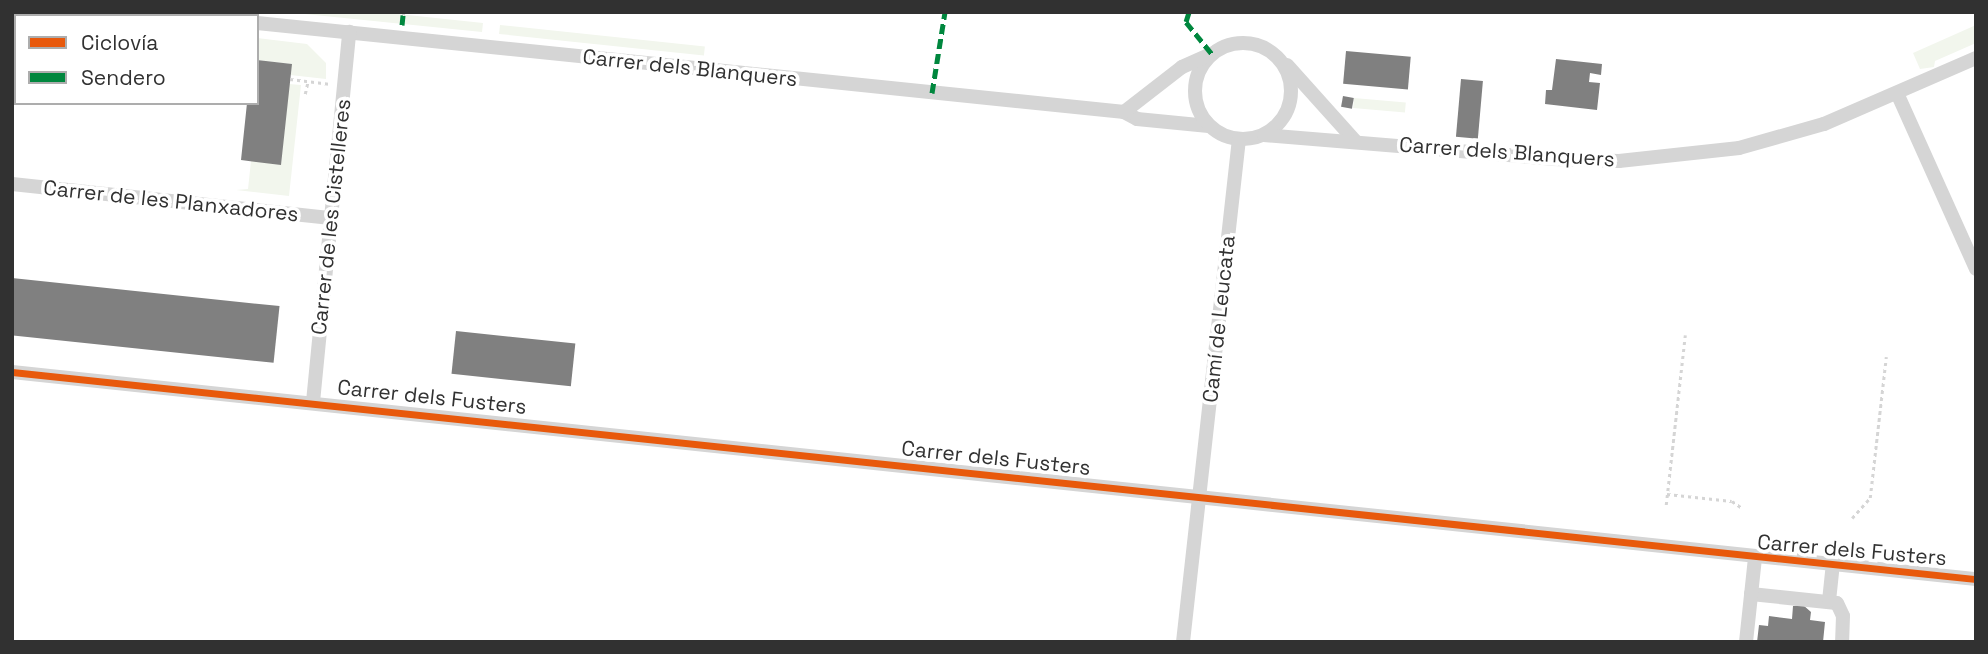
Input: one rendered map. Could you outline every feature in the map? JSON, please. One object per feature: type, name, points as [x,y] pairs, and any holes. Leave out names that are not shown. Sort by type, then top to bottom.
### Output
[{"type":"street","points":[[148,12],[166,14]]},
{"type":"street","name":"Carrer dels Blanquers","points":[[259,23],[1124,112],[1137,119],[1209,125]]},
{"type":"street","name":"Carrer de les Cistelleres","points":[[313,402],[349,32]]},
{"type":"street","points":[[1124,112],[1182,66],[1245,42],[1277,56],[1356,142]]},
{"type":"street","points":[[1212,54],[1195,85],[1196,103],[1209,125],[1239,139],[1264,135],[1285,116],[1291,99],[1288,71],[1277,56]]},
{"type":"street","name":"Carrer dels Blanquers","points":[[1264,135],[1619,160],[1739,148],[1824,124],[1976,58]]},
{"type":"street","points":[[1897,93],[1976,270]]},
{"type":"street","name":"Camí de Leucata","points":[[1183,642],[1239,139]]},
{"type":"street","name":"Carrer de les Planxadores","points":[[12,184],[331,218]]},
{"type":"street","name":"Carrer dels Fusters","points":[[12,372],[313,402],[1755,558],[1976,579]]},
{"type":"street","points":[[1745,642],[1755,558]]},
{"type":"street","points":[[1829,601],[1833,564]]},
{"type":"street","points":[[1751,594],[1829,601],[1842,607],[1842,642]]},
{"type":"path","points":[[290,79],[329,84]]},
{"type":"path","points":[[305,93],[307,81]]},
{"type":"path","points":[[1666,505],[1685,335]]},
{"type":"path","points":[[1852,518],[1870,498],[1886,358]]},
{"type":"path","points":[[1667,494],[1732,501],[1742,508]]},
{"type":"shaded area","points":[[285,12],[379,12],[483,23],[482,32]]},
{"type":"shaded area","points":[[500,25],[705,47],[704,55],[499,34]]},
{"type":"shaded area","points":[[1976,25],[1976,43],[1935,61],[1934,67],[1920,69],[1913,53]]},
{"type":"shaded area","points":[[259,38],[307,44],[326,63],[326,79],[290,75],[291,64],[259,60]]},
{"type":"shaded area","points":[[289,84],[301,85],[289,196],[236,190],[248,189],[251,161],[281,164]]},
{"type":"shaded area","points":[[1354,98],[1406,103],[1405,112],[1353,108]]},
{"type":"building","points":[[1346,51],[1411,57],[1408,90],[1343,84]]},
{"type":"building","points":[[1556,59],[1602,64],[1601,75],[1590,73],[1589,82],[1600,83],[1597,110],[1545,104],[1546,90],[1552,90]]},
{"type":"building","points":[[259,60],[292,64],[281,165],[241,160],[247,105],[259,105]]},
{"type":"building","points":[[1461,79],[1483,81],[1478,139],[1456,137]]},
{"type":"building","points":[[1343,96],[1354,98],[1352,109],[1341,107]]},
{"type":"building","points":[[12,278],[280,306],[274,363],[12,335]]},
{"type":"building","points":[[456,331],[575,344],[571,386],[452,374]]},
{"type":"building","points":[[1803,605],[1811,612],[1810,620],[1825,622],[1823,642],[1757,642],[1759,625],[1768,626],[1769,616],[1792,619],[1793,606]]},
{"type":"marked path","points":[[932,93],[945,12]]},
{"type":"marked path","points":[[1189,12],[1186,22],[1212,54]]},
{"type":"marked path","points":[[402,25],[403,15]]},
{"type":"cycle path","points":[[12,372],[1976,579]]}]
